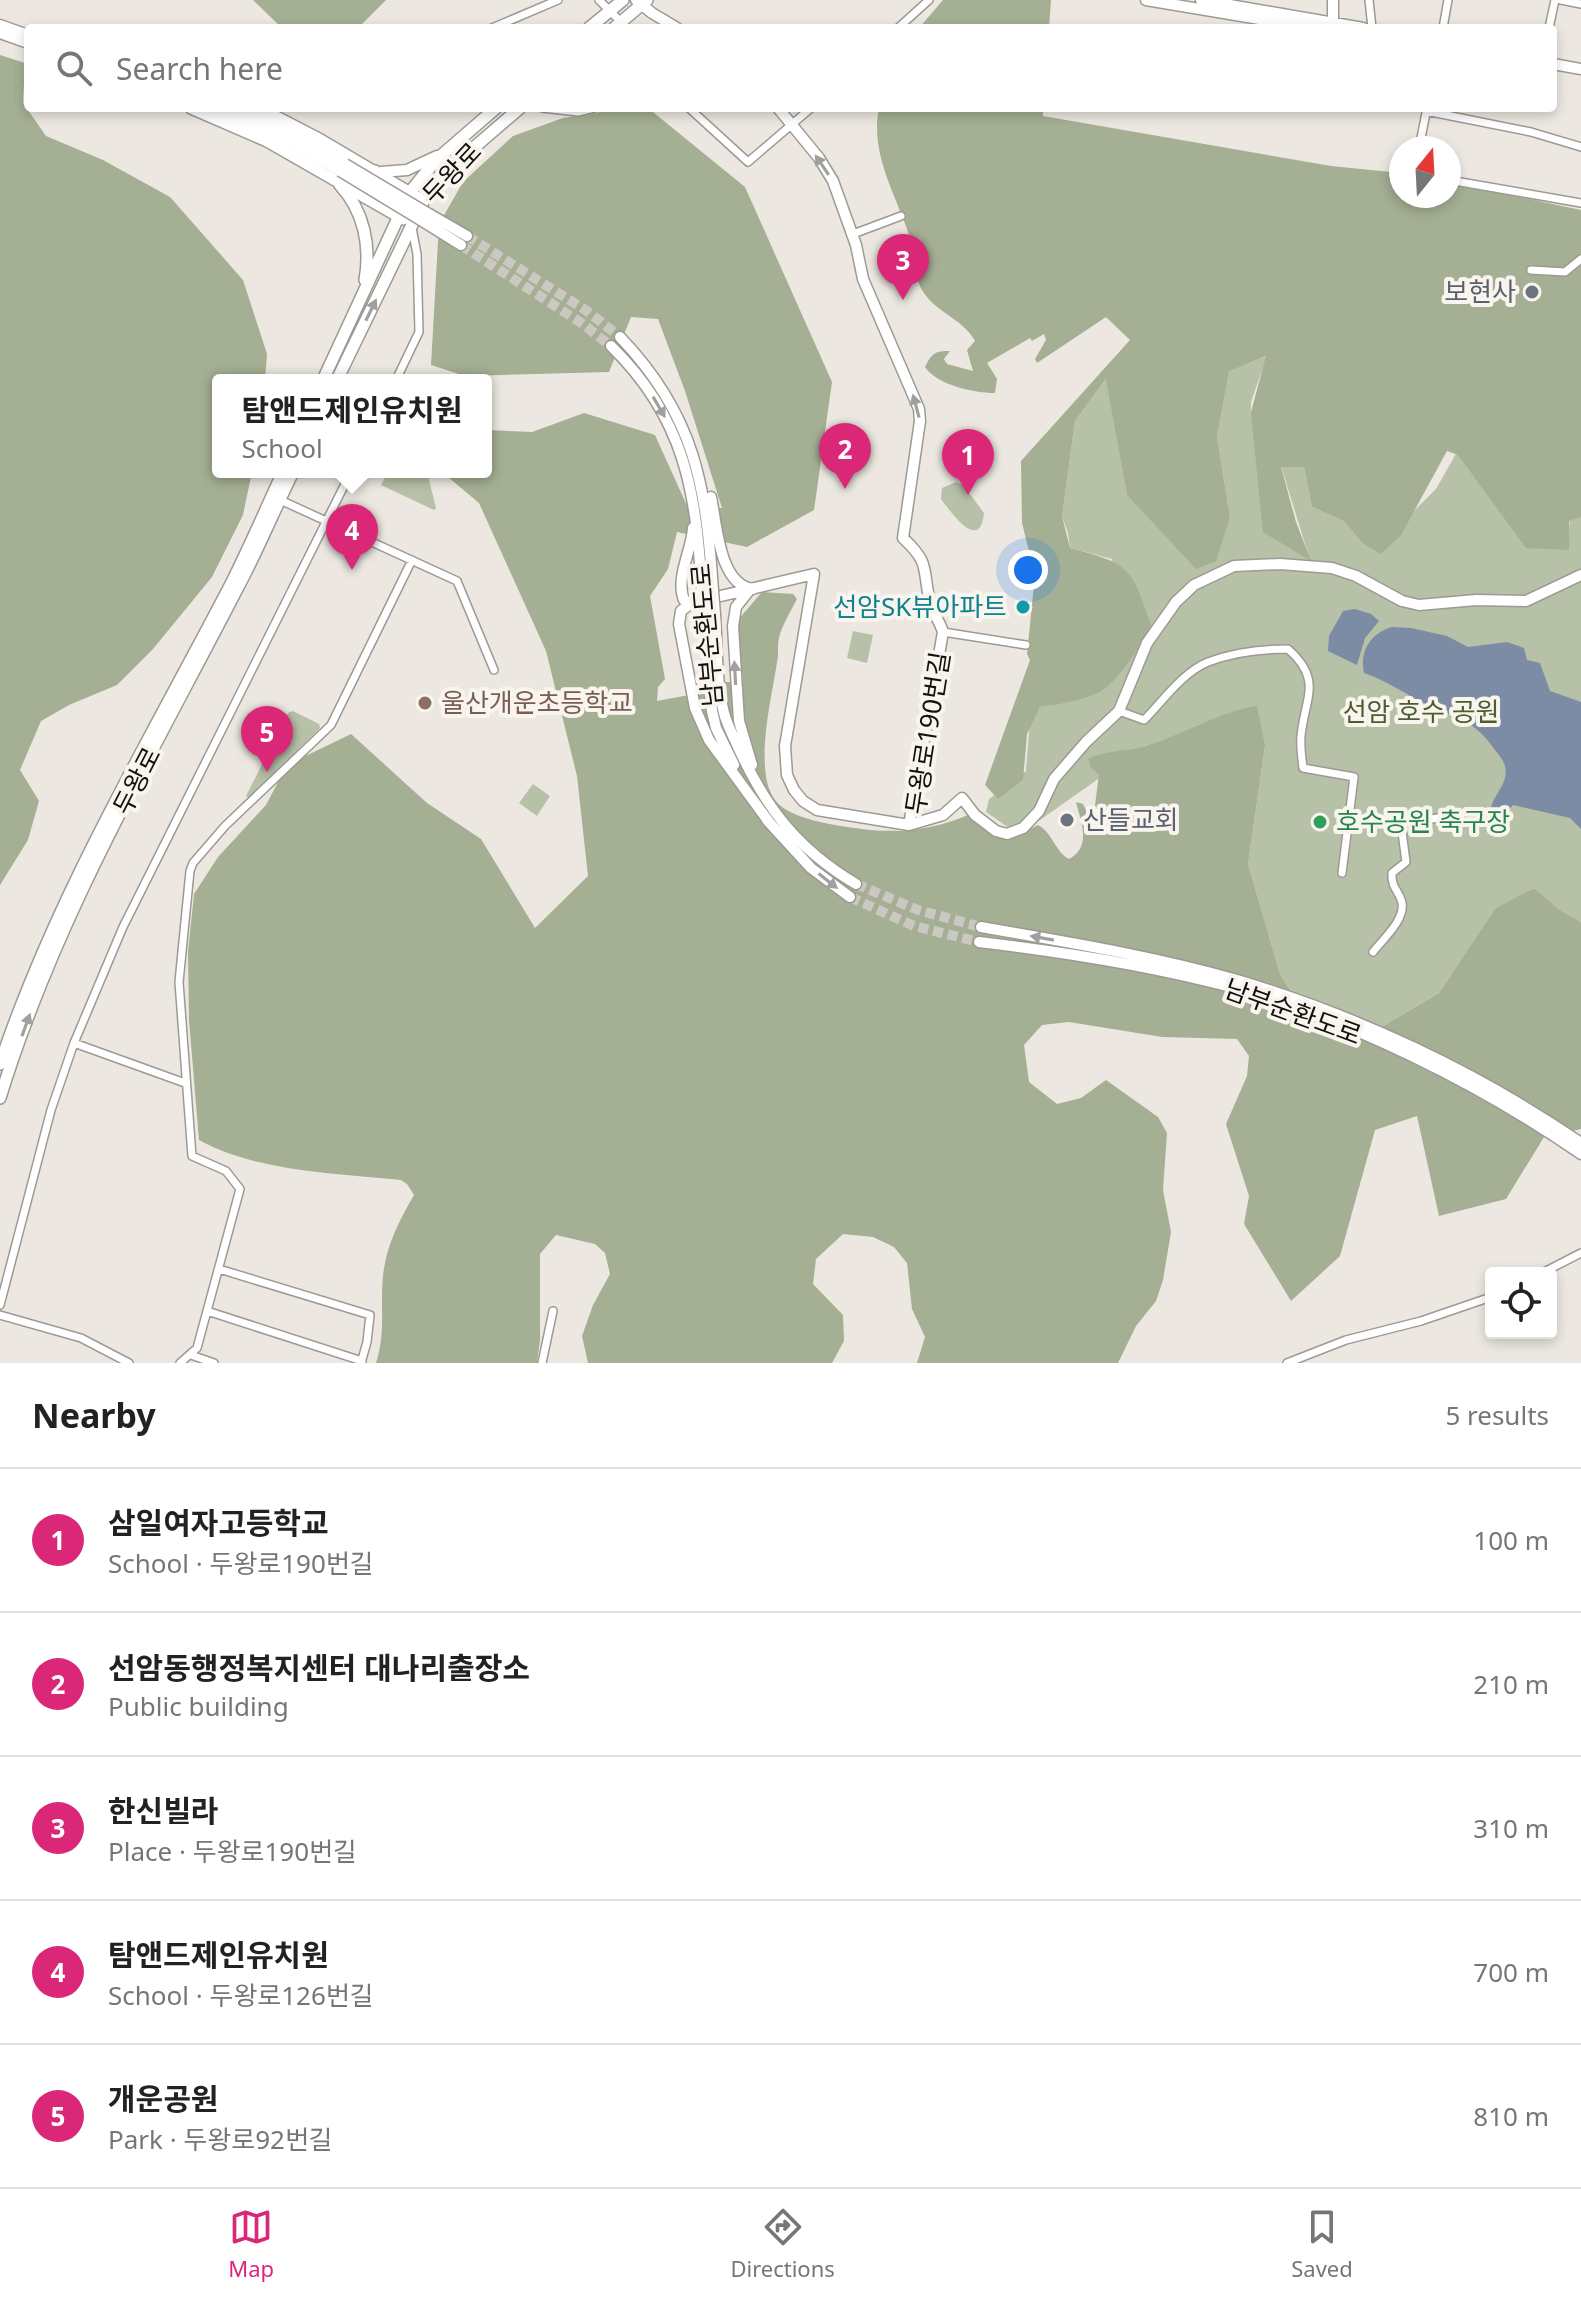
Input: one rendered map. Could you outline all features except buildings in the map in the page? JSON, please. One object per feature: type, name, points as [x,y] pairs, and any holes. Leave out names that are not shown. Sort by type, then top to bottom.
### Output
[{"type":"main road","points":[[594,24],[623,0]]},
{"type":"main road","points":[[1146,0],[1289,24]]},
{"type":"main road","points":[[1201,0],[1339,24]]},
{"type":"main road","points":[[1333,0],[1333,23]]},
{"type":"main road","points":[[618,24],[642,2],[672,24]]},
{"type":"main road","points":[[0,25],[24,34]]},
{"type":"main road","points":[[0,33],[24,42]]},
{"type":"main road","points":[[1557,65],[1581,69]]},
{"type":"main road","points":[[200,112],[339,170],[364,231],[366,270],[360,300]]},
{"type":"main road","points":[[223,112],[280,137],[464,241]]},
{"type":"main road","points":[[245,112],[285,130],[339,170],[361,194],[411,223]]},
{"type":"main road","points":[[267,112],[423,200]]},
{"type":"main road","name":"두왕로","points":[[326,374],[410,192],[447,150],[491,112]]},
{"type":"main road","name":"두왕로","points":[[340,374],[423,200],[448,170],[515,112]]},
{"type":"main road","name":"두왕로190번길","points":[[781,112],[833,181],[853,234],[863,279],[919,409],[920,421],[903,538],[924,562],[930,603],[943,632],[909,825],[943,815],[962,798],[975,815],[996,831],[1007,834],[1023,828],[1039,811],[1054,779],[1086,742],[1119,711]]},
{"type":"main road","points":[[375,171],[407,170],[447,150]]},
{"type":"main road","points":[[361,194],[371,196],[381,189],[382,181],[375,171]]},
{"type":"main road","name":"남부순환도로","points":[[620,337],[656,380],[680,422],[702,484],[708,520],[709,693],[716,728],[746,787],[769,822],[811,868],[850,897]]},
{"type":"main road","name":"남부순환도로","points":[[611,346],[635,371],[658,404],[678,444],[690,486],[708,592]]},
{"type":"main road","points":[[680,422],[708,488],[728,571],[737,584],[753,589]]},
{"type":"main road","name":"두왕로","points":[[0,1098],[41,985],[76,903],[240,585],[281,478]]},
{"type":"main road","name":"두왕로","points":[[0,1064],[30,980],[66,899],[289,478]]},
{"type":"main road","points":[[690,486],[692,543],[686,553],[681,593],[684,600],[691,603]]},
{"type":"main road","points":[[1119,711],[1147,643],[1176,602],[1194,585],[1238,564],[1332,568],[1356,576],[1400,601],[1419,605],[1476,600],[1526,601],[1581,575]]},
{"type":"main road","points":[[769,822],[709,740],[695,708],[679,624],[681,611],[691,603],[814,574],[785,746],[787,775],[803,801],[817,810],[909,825]]},
{"type":"main road","points":[[753,589],[741,598],[733,615],[735,680],[739,721],[756,778],[767,802]]},
{"type":"main road","name":"남부순환도로","points":[[709,615],[728,727],[767,802],[805,848],[833,871],[856,884]]},
{"type":"main road","name":"남부순환도로","points":[[981,927],[1148,958],[1233,979],[1287,997],[1374,1031],[1446,1064],[1581,1143]]},
{"type":"main road","name":"남부순환도로","points":[[979,942],[1107,959],[1260,996],[1346,1029],[1441,1072],[1511,1109],[1581,1154]]},
{"type":"street","points":[[501,24],[558,0]]},
{"type":"street","points":[[599,0],[610,10],[617,24]]},
{"type":"street","points":[[902,24],[929,0]]},
{"type":"street","points":[[1369,0],[1372,24]]},
{"type":"street","points":[[1444,24],[1448,0]]},
{"type":"street","points":[[1550,24],[1558,0],[1581,4]]},
{"type":"street","points":[[693,112],[748,162],[807,112]]},
{"type":"street","points":[[1421,136],[1426,112]]},
{"type":"street","points":[[1436,112],[1531,132],[1581,147]]},
{"type":"street","points":[[1461,182],[1581,203]]},
{"type":"street","points":[[399,374],[419,332],[417,254],[408,209],[410,192]]},
{"type":"street","points":[[853,234],[901,216]]},
{"type":"street","points":[[1531,270],[1565,272],[1581,259]]},
{"type":"street","points":[[0,1305],[51,1110],[74,1043],[123,927],[348,478]]},
{"type":"street","points":[[276,498],[457,581],[494,670]]},
{"type":"street","points":[[180,1363],[197,1348],[240,1189],[226,1171],[192,1156],[179,982],[190,871],[193,863],[225,826],[331,725],[412,560]]},
{"type":"street","points":[[943,632],[1026,645]]},
{"type":"street","points":[[1119,711],[1144,720],[1186,677],[1207,662],[1256,649],[1288,649],[1309,674],[1310,687],[1300,739],[1303,768],[1354,777],[1342,873]]},
{"type":"street","points":[[1347,819],[1401,824],[1462,814]]},
{"type":"street","points":[[1373,952],[1400,917],[1402,902],[1392,884],[1392,873],[1406,862],[1401,824]]},
{"type":"street","points":[[74,1043],[185,1083]]},
{"type":"street","points":[[1554,1267],[1581,1253]]},
{"type":"street","points":[[207,1311],[362,1362],[370,1315],[219,1269]]},
{"type":"street","points":[[1287,1363],[1346,1340],[1421,1321],[1485,1299]]},
{"type":"street","points":[[542,1363],[553,1311]]},
{"type":"street","points":[[0,1315],[81,1338],[129,1363]]},
{"type":"street","points":[[191,1355],[214,1363]]},
{"type":"green space","points":[[253,0],[386,0],[362,24],[278,24]]},
{"type":"green space","points":[[943,0],[1051,0],[1049,24],[922,24]]},
{"type":"green space","points":[[0,55],[24,63],[24,112],[29,112],[46,136],[103,160],[170,197],[243,280],[267,354],[265,374],[212,374],[212,478],[251,478],[243,515],[212,577],[153,649],[117,685],[69,705],[41,721],[20,770],[39,801],[28,840],[0,885]]},
{"type":"green space","points":[[601,112],[653,112],[745,187],[832,382],[814,510],[747,547],[677,532],[668,569],[650,596],[665,679],[658,687],[657,701],[705,692],[715,682],[743,682],[737,621],[762,592],[793,594],[797,599],[778,641],[765,752],[769,787],[782,807],[812,820],[869,830],[926,828],[968,815],[977,818],[986,828],[1026,831],[1038,825],[1069,859],[1076,854],[1083,841],[1076,802],[1083,804],[1093,816],[1098,812],[1095,805],[1099,774],[1091,768],[1088,759],[1143,747],[1228,713],[1257,706],[1265,746],[1248,864],[1280,974],[1291,992],[1380,1028],[1439,993],[1496,908],[1534,888],[1560,910],[1581,922],[1581,1129],[1544,1137],[1506,1199],[1439,1216],[1417,1116],[1375,1130],[1340,1256],[1291,1301],[1244,1224],[1249,1196],[1226,1124],[1247,1076],[1249,1056],[1237,1039],[1162,1037],[1069,1022],[1042,1025],[1024,1045],[1029,1082],[1057,1104],[1081,1098],[1106,1080],[1158,1117],[1167,1133],[1163,1190],[1171,1232],[1163,1280],[1156,1301],[1136,1326],[1118,1363],[917,1363],[925,1337],[912,1309],[907,1263],[894,1247],[873,1237],[843,1234],[816,1259],[813,1284],[843,1315],[844,1341],[832,1363],[588,1363],[582,1336],[593,1305],[610,1274],[605,1253],[595,1244],[556,1235],[540,1254],[537,1363],[376,1363],[381,1341],[382,1287],[387,1254],[414,1195],[401,1180],[271,1165],[222,1151],[199,1140],[189,1020],[188,952],[194,894],[218,857],[266,805],[287,765],[351,734],[427,803],[481,839],[535,928],[588,876],[577,776],[546,651],[479,503],[449,478],[492,478],[492,430],[532,432],[584,413],[655,435],[688,508],[722,508],[685,391],[658,319],[631,317],[609,372],[459,374],[431,365],[439,224],[463,182],[513,136],[563,118]]},
{"type":"green space","points":[[879,112],[1043,112],[1043,116],[1331,166],[1389,172],[1389,208],[1461,208],[1461,185],[1581,210],[1581,517],[1569,521],[1569,550],[1526,548],[1458,455],[1447,451],[1401,535],[1381,554],[1362,543],[1344,521],[1312,507],[1304,467],[1281,467],[1296,522],[1311,561],[1263,532],[1251,412],[1266,356],[1229,371],[1217,437],[1230,517],[1216,561],[1196,569],[1127,495],[1106,379],[1075,421],[1062,516],[1070,548],[1105,558],[1126,570],[1138,590],[1151,625],[1132,658],[1107,687],[1084,698],[1040,707],[1027,734],[1023,780],[998,799],[985,785],[1030,660],[1027,654],[1035,575],[1022,523],[1021,461],[1130,340],[1106,317],[1037,363],[1035,359],[1046,340],[1044,334],[1032,341],[1030,338],[987,363],[997,379],[995,393],[957,387],[938,379],[925,367],[934,354],[950,351],[944,359],[947,364],[973,371],[967,350],[975,341],[963,326],[925,295],[920,286],[912,244],[878,143]]},
{"type":"green space","name":"선암 호수 공원","points":[[1267,356],[1251,402],[1251,412],[1310,560],[1281,466],[1304,467],[1312,507],[1344,521],[1362,543],[1399,526],[1436,489],[1457,452],[1568,550],[1570,514],[1581,513],[1581,922],[1560,910],[1534,888],[1496,909],[1439,993],[1380,1028],[1291,992],[1280,974],[1248,864],[1265,746],[1145,746],[1040,820],[1009,828],[986,812],[989,799],[1026,771],[1030,719],[1040,707],[1070,702],[1112,559],[1070,548],[1062,516],[1075,421],[1107,378],[1127,495],[1230,517],[1217,437],[1229,370]]},
{"type":"green space","points":[[385,478],[428,478],[436,508],[434,510],[381,485]]},
{"type":"green space","points":[[956,482],[964,486],[984,513],[977,530],[964,526],[941,499],[942,488]]},
{"type":"green space","points":[[853,631],[873,635],[867,663],[847,658]]},
{"type":"green space","points":[[293,711],[319,724],[320,728],[249,798],[246,796],[288,713]]},
{"type":"green space","points":[[533,784],[550,796],[537,816],[519,803]]},
{"type":"water","points":[[1355,609],[1371,614],[1379,621],[1365,638],[1357,665],[1328,651],[1329,636],[1343,611]]},
{"type":"water","points":[[1392,627],[1447,636],[1468,647],[1507,642],[1524,648],[1527,660],[1540,663],[1550,691],[1581,702],[1581,829],[1570,818],[1513,805],[1501,818],[1490,812],[1506,773],[1502,760],[1487,740],[1466,722],[1364,673],[1363,657],[1368,644]]},
{"type":"tunnel","points":[[467,236],[587,311],[620,337]]},
{"type":"tunnel","points":[[461,245],[580,322],[611,346]]},
{"type":"tunnel","points":[[856,884],[918,910],[981,927]]},
{"type":"tunnel","points":[[850,897],[914,926],[979,942]]},
{"type":"place","name":"보현사","points":[[1532,292]]},
{"type":"place","name":"한신빌라","points":[[903,300]]},
{"type":"place","name":"선암동행정복지센터 대나리출장소","points":[[845,489]]},
{"type":"place","name":"삼일여자고등학교","points":[[968,495]]},
{"type":"place","name":"탐앤드제인유치원","points":[[352,570]]},
{"type":"place","name":"선암SK뷰아파트","points":[[1023,607]]},
{"type":"place","name":"울산개운초등학교","points":[[425,703]]},
{"type":"place","name":"개운공원","points":[[267,772]]},
{"type":"place","name":"산들교회","points":[[1067,820]]},
{"type":"place","name":"호수공원 축구장","points":[[1320,822]]}]
